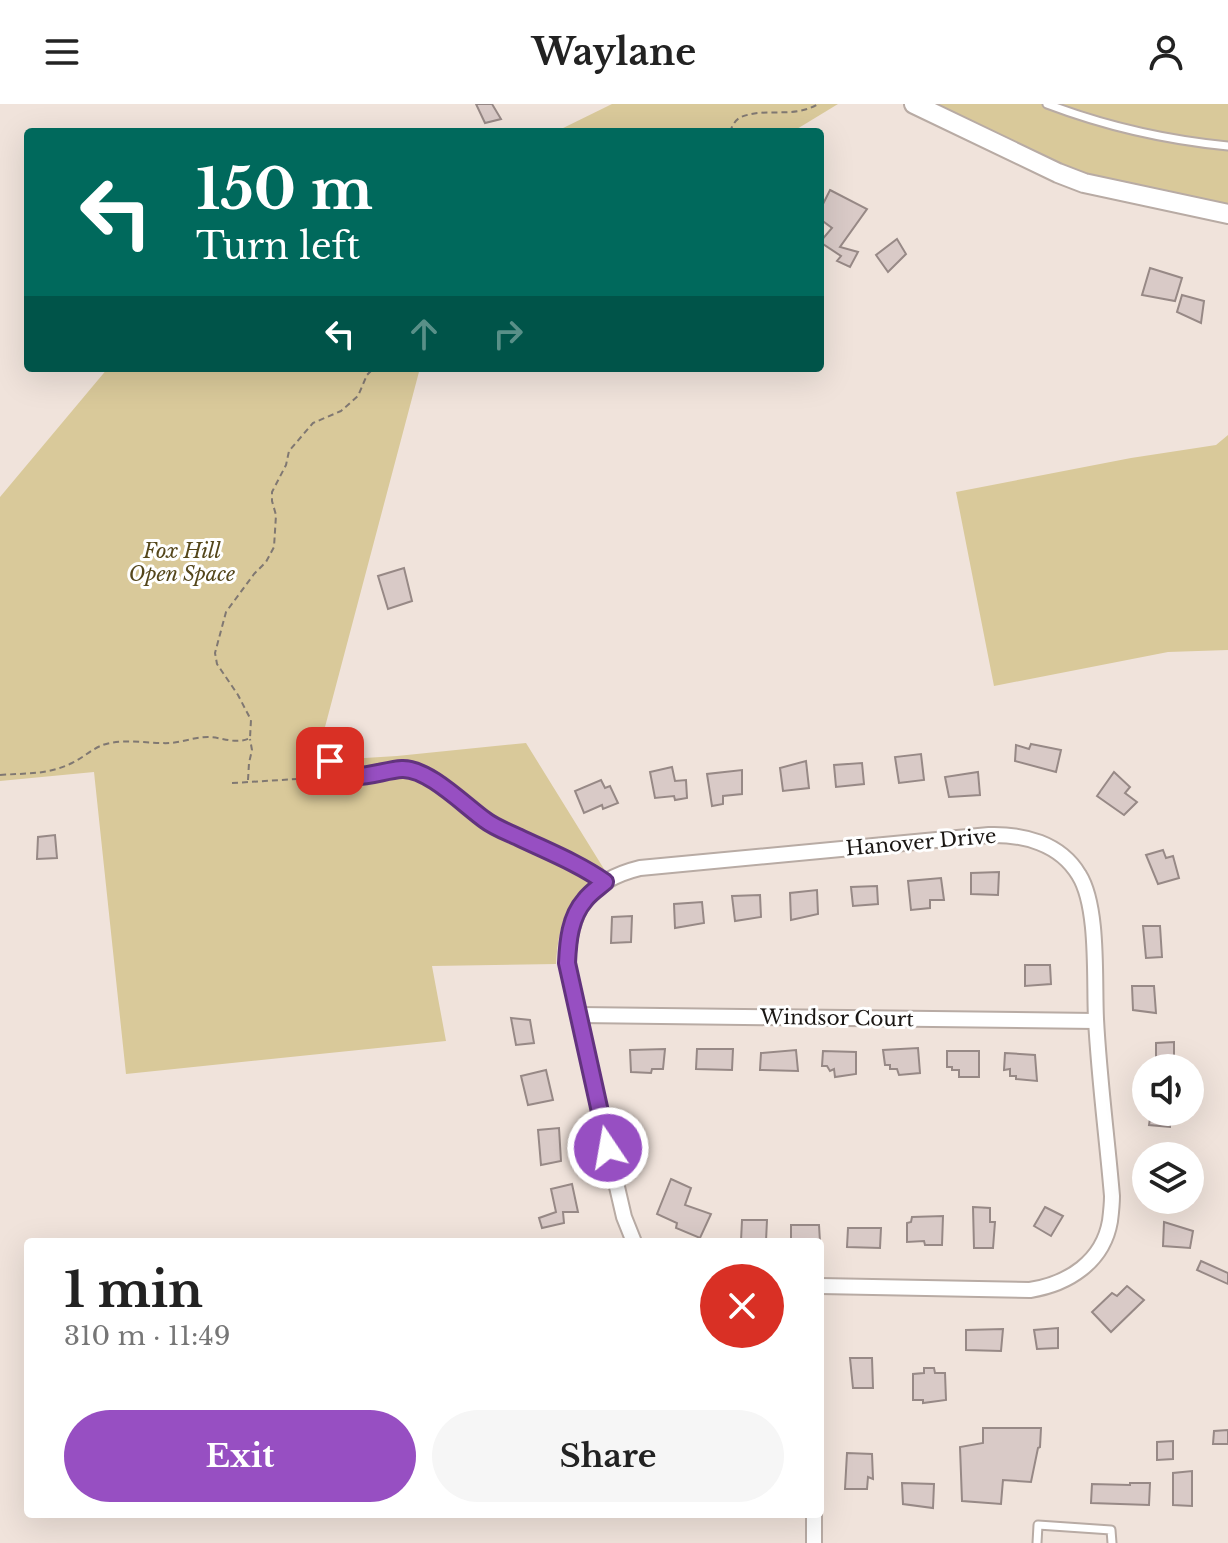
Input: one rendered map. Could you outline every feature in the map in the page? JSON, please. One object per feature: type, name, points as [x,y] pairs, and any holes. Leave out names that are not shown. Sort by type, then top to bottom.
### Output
[{"type":"street","points":[[914,104],[1084,183],[1228,214]]},
{"type":"street","name":"Hanover Drive","points":[[633,1238],[621,1203],[567,963],[568,938],[575,916],[585,900],[605,882],[621,873],[640,868],[1009,834],[1031,839],[1054,850],[1068,861],[1079,876],[1088,895],[1092,921],[1096,1021],[1112,1196],[1110,1223],[1100,1248],[1088,1264],[1069,1278],[1048,1287],[1030,1290],[824,1286]]},
{"type":"street","name":"Windsor Court","points":[[579,1015],[1096,1021]]},
{"type":"street","points":[[814,1518],[814,1543]]},
{"type":"lane","points":[[1047,104],[1075,115],[1150,135],[1228,146]]},
{"type":"lane","points":[[330,761],[333,768],[347,776],[405,769],[417,772],[488,823],[590,871],[605,882]]},
{"type":"lane","points":[[1037,1543],[1038,1525],[1111,1530],[1112,1543]]},
{"type":"path","points":[[732,128],[740,117],[803,111],[818,104]]},
{"type":"path","points":[[248,782],[252,750],[251,720],[217,664],[215,653],[226,612],[266,562],[274,547],[276,515],[272,492],[286,465],[289,451],[313,423],[341,411],[358,396],[370,372]]},
{"type":"path","points":[[0,775],[53,771],[74,762],[94,748],[111,743],[173,743],[209,737],[232,741],[250,738]]},
{"type":"path","points":[[232,783],[347,776]]},
{"type":"green space","points":[[612,104],[838,104],[799,128],[563,128]]},
{"type":"green space","points":[[927,104],[1228,104],[1228,207],[1082,175]]},
{"type":"green space","name":"Fox Hill Open Space","points":[[105,372],[419,372],[316,761],[526,743],[604,869],[582,890],[568,910],[560,934],[556,964],[432,966],[446,1041],[126,1074],[94,772],[0,781],[0,497]]},
{"type":"green space","points":[[1228,435],[1228,650],[1168,652],[994,686],[956,492],[1216,445]]},
{"type":"building","points":[[476,104],[492,104],[501,119],[485,123]]},
{"type":"building","points":[[830,190],[867,209],[840,247],[858,252],[850,267],[837,261],[841,256],[824,245],[824,237],[832,228],[824,222],[824,202]]},
{"type":"building","points":[[897,239],[906,254],[888,272],[876,255]]},
{"type":"building","points":[[1150,268],[1182,278],[1175,301],[1142,295]]},
{"type":"building","points":[[1182,295],[1204,301],[1201,323],[1177,312]]},
{"type":"building","points":[[404,568],[412,601],[388,609],[378,576]]},
{"type":"building","points":[[1031,744],[1061,750],[1056,772],[1015,761],[1016,745],[1029,749]]},
{"type":"building","points":[[921,754],[924,780],[899,783],[895,757]]},
{"type":"building","points":[[806,761],[809,788],[783,791],[780,768]]},
{"type":"building","points":[[862,763],[864,784],[836,787],[834,765]]},
{"type":"building","points":[[672,767],[675,781],[686,780],[687,798],[655,798],[650,772]]},
{"type":"building","points":[[742,770],[742,794],[723,796],[723,804],[712,806],[707,774]]},
{"type":"building","points":[[978,772],[980,795],[949,797],[945,777]]},
{"type":"building","points":[[1114,772],[1130,787],[1125,793],[1137,802],[1124,815],[1097,796]]},
{"type":"building","points":[[601,780],[605,788],[610,786],[618,803],[603,809],[602,805],[584,813],[575,791]]},
{"type":"building","points":[[55,835],[57,858],[37,859],[38,837]]},
{"type":"building","points":[[1163,850],[1166,858],[1173,856],[1179,878],[1158,884],[1146,855]]},
{"type":"building","points":[[999,872],[998,895],[971,894],[971,873]]},
{"type":"building","points":[[941,878],[944,900],[930,900],[930,908],[911,910],[908,881]]},
{"type":"building","points":[[877,886],[878,904],[853,906],[851,887]]},
{"type":"building","points":[[817,890],[818,914],[791,920],[790,893]]},
{"type":"building","points":[[760,895],[761,917],[735,921],[732,896]]},
{"type":"building","points":[[702,902],[704,923],[675,928],[674,904]]},
{"type":"building","points":[[632,916],[631,942],[611,943],[612,917]]},
{"type":"building","points":[[1143,926],[1160,926],[1162,957],[1146,958]]},
{"type":"building","points":[[1025,965],[1050,965],[1051,984],[1025,986]]},
{"type":"building","points":[[1132,986],[1154,986],[1156,1013],[1133,1010]]},
{"type":"building","points":[[511,1018],[530,1020],[534,1043],[516,1045]]},
{"type":"building","points":[[1174,1042],[1174,1054],[1156,1054],[1156,1043]]},
{"type":"building","points":[[918,1048],[920,1073],[899,1075],[897,1069],[885,1065],[883,1050]]},
{"type":"building","points":[[665,1049],[663,1069],[652,1069],[651,1073],[631,1072],[630,1050]]},
{"type":"building","points":[[697,1049],[733,1049],[732,1070],[696,1069]]},
{"type":"building","points":[[796,1050],[798,1071],[760,1070],[761,1053]]},
{"type":"building","points":[[823,1051],[856,1052],[856,1074],[835,1077],[834,1069],[830,1071],[827,1066],[822,1066]]},
{"type":"building","points":[[947,1051],[979,1051],[979,1077],[959,1077],[959,1070],[947,1067]]},
{"type":"building","points":[[1005,1053],[1035,1055],[1037,1081],[1010,1076],[1010,1069],[1004,1070]]},
{"type":"building","points":[[546,1070],[553,1100],[528,1105],[521,1076]]},
{"type":"building","points":[[559,1128],[561,1161],[541,1165],[538,1130]]},
{"type":"building","points":[[671,1179],[691,1188],[685,1205],[711,1214],[700,1238],[676,1228],[677,1223],[657,1214]]},
{"type":"building","points":[[572,1184],[578,1212],[563,1212],[564,1223],[542,1228],[539,1218],[556,1212],[551,1189]]},
{"type":"building","points":[[973,1207],[990,1208],[990,1222],[995,1222],[993,1248],[974,1248]]},
{"type":"building","points":[[1045,1207],[1063,1216],[1051,1236],[1034,1226]]},
{"type":"building","points":[[943,1216],[942,1245],[925,1245],[924,1241],[907,1242],[907,1223],[911,1222],[912,1217]]},
{"type":"building","points":[[742,1220],[767,1220],[766,1238],[741,1238]]},
{"type":"building","points":[[1164,1222],[1193,1231],[1190,1248],[1163,1246]]},
{"type":"building","points":[[791,1225],[819,1225],[820,1238],[791,1238]]},
{"type":"building","points":[[848,1228],[881,1228],[880,1248],[847,1247]]},
{"type":"building","points":[[1201,1261],[1228,1273],[1228,1284],[1197,1270]]},
{"type":"building","points":[[1127,1286],[1144,1300],[1111,1332],[1092,1312],[1112,1293],[1117,1296]]},
{"type":"building","points":[[1058,1328],[1058,1348],[1037,1349],[1034,1330]]},
{"type":"building","points":[[1003,1329],[1001,1351],[966,1350],[966,1330]]},
{"type":"building","points":[[850,1358],[872,1358],[873,1388],[853,1388]]},
{"type":"building","points":[[924,1368],[945,1373],[946,1400],[923,1403],[923,1400],[913,1400],[913,1374],[924,1373]]},
{"type":"building","points":[[983,1428],[1041,1428],[1040,1447],[1031,1482],[1003,1480],[1001,1504],[962,1501],[960,1447],[983,1443]]},
{"type":"building","points":[[1228,1430],[1228,1444],[1213,1444],[1214,1431]]},
{"type":"building","points":[[1173,1441],[1173,1459],[1157,1460],[1157,1442]]},
{"type":"building","points":[[847,1453],[872,1454],[873,1479],[868,1477],[867,1489],[845,1489]]},
{"type":"building","points":[[1192,1471],[1192,1506],[1173,1505],[1173,1473]]},
{"type":"building","points":[[902,1483],[934,1484],[933,1508],[903,1504]]},
{"type":"building","points":[[1150,1483],[1149,1505],[1091,1503],[1092,1484]]},
{"type":"route","points":[[330,761],[333,768],[347,776],[405,769],[417,772],[488,823],[590,871],[605,882],[585,900],[575,916],[568,938],[567,963],[608,1148]]}]
